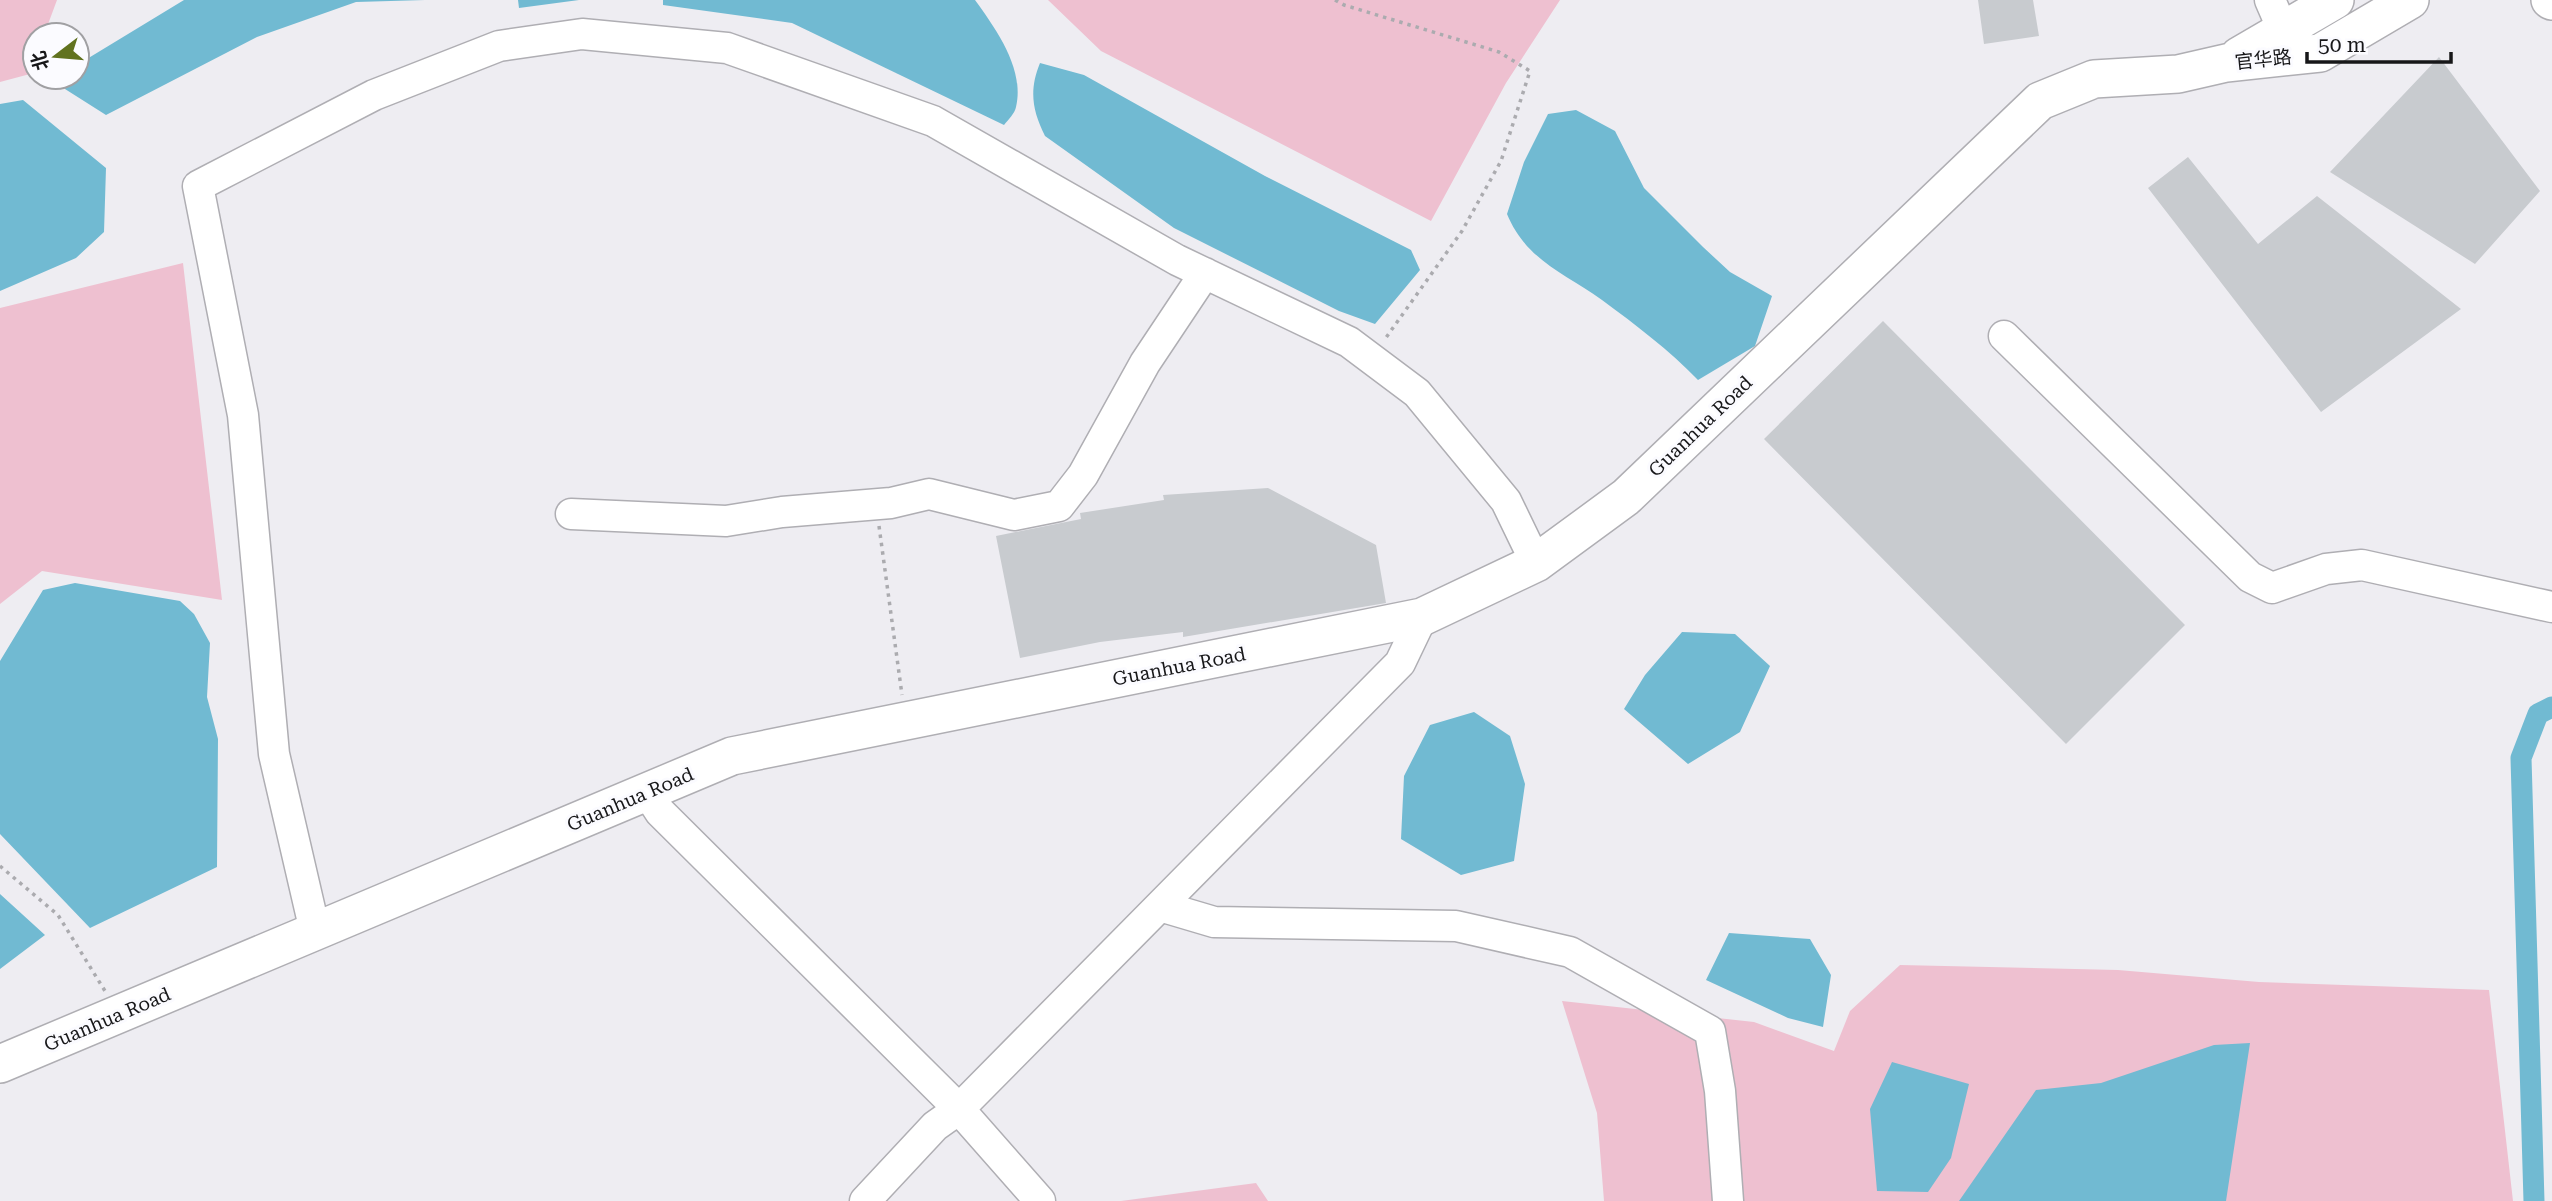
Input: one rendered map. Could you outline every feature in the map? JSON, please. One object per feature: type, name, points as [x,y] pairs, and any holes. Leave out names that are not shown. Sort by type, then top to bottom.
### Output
[{"type":"main road","name":"官华路","points":[[2226,63],[2276,15],[2335,0]]},
{"type":"main road","name":"官华路","points":[[2226,63],[2320,53],[2410,0]]},
{"type":"main road","name":"Guanhua Road","points":[[0,1064],[732,756],[1422,617],[1536,563],[1626,497],[2039,101],[2094,79],[2178,74],[2226,63]]},
{"type":"street","points":[[315,931],[274,754],[243,415],[198,186],[387,90],[499,46],[582,34],[727,48],[933,121],[1205,273],[1349,342],[1371,358],[1417,393],[1506,501],[1536,563]]},
{"type":"street","points":[[571,514],[726,521],[782,512],[876,505],[929,494],[1014,515],[1059,506],[1083,475],[1145,363],[1205,273]]},
{"type":"street","points":[[2004,336],[2250,577],[2272,588],[2326,569],[2362,565],[2552,607]]},
{"type":"street","points":[[865,1201],[935,1126],[958,1109],[1400,663],[1422,617]]},
{"type":"street","points":[[647,792],[670,822],[958,1109],[1040,1201]]},
{"type":"street","points":[[1160,906],[1214,922],[1456,926],[1570,952],[1710,1031],[1720,1091],[1728,1201]]},
{"type":"path","points":[[1335,0],[1499,52],[1530,71],[1500,161],[1462,231],[1371,358]]},
{"type":"path","points":[[876,505],[906,721]]},
{"type":"path","points":[[0,866],[58,915],[119,1014]]},
{"type":"shaded area","points":[[0,0],[57,0],[49,21],[21,21],[21,76],[0,82]]},
{"type":"shaded area","points":[[1048,0],[1560,0],[1506,83],[1431,221],[1101,51]]},
{"type":"shaded area","points":[[183,263],[222,600],[42,571],[0,604],[0,308]]},
{"type":"shaded area","points":[[1900,965],[2118,970],[2259,982],[2489,990],[2513,1201],[1604,1201],[1597,1113],[1562,1001],[1754,1022],[1834,1051],[1850,1011]]},
{"type":"shaded area","points":[[1256,1183],[1268,1201],[1121,1201]]},
{"type":"water","points":[[184,0],[425,0],[356,2],[257,37],[106,115],[68,91],[91,91],[91,56]]},
{"type":"water","points":[[518,0],[579,0],[519,8]]},
{"type":"water","points":[[663,0],[975,0],[1000,37],[1013,64],[1018,93],[1015,109],[1004,125],[792,23],[663,5]]},
{"type":"water","points":[[1040,63],[1084,75],[1265,176],[1411,250],[1420,270],[1375,324],[1339,311],[1174,228],[1045,136],[1037,117],[1033,91]]},
{"type":"water","points":[[23,100],[106,168],[104,232],[76,258],[0,291],[0,104]]},
{"type":"water","points":[[1576,110],[1615,131],[1644,188],[1703,247],[1730,272],[1772,296],[1755,346],[1698,380],[1640,328],[1535,254],[1515,230],[1507,214],[1524,162],[1548,114]]},
{"type":"water","points":[[75,583],[180,601],[194,614],[210,643],[207,697],[218,739],[217,867],[90,928],[0,834],[0,661],[43,590]]},
{"type":"water","points":[[1682,632],[1735,634],[1770,666],[1740,732],[1688,764],[1624,709],[1645,675]]},
{"type":"water","points":[[1474,712],[1510,736],[1525,784],[1514,861],[1461,875],[1401,839],[1404,776],[1430,725]]},
{"type":"water","points":[[0,894],[45,935],[0,969]]},
{"type":"water","points":[[1729,933],[1810,939],[1831,975],[1823,1027],[1788,1018],[1706,980]]},
{"type":"water","points":[[2250,1043],[2226,1201],[1959,1201],[2036,1090],[2101,1083],[2214,1045]]},
{"type":"water","points":[[1892,1062],[1969,1084],[1951,1158],[1928,1192],[1877,1191],[1870,1109]]},
{"type":"building","points":[[1978,0],[2033,0],[2039,36],[1984,44]]},
{"type":"building","points":[[2439,57],[2540,191],[2475,264],[2330,172]]},
{"type":"building","points":[[2188,157],[2258,244],[2317,196],[2461,309],[2321,412],[2148,188]]},
{"type":"building","points":[[1883,321],[2185,625],[2066,744],[1764,439]]},
{"type":"building","points":[[1268,488],[1376,545],[1386,603],[1183,637],[1183,632],[1100,642],[1020,658],[996,536],[1081,519],[1080,513],[1164,500],[1163,495]]},
{"type":"waterway","points":[[2534,1201],[2521,758],[2538,714],[2552,707]]}]
